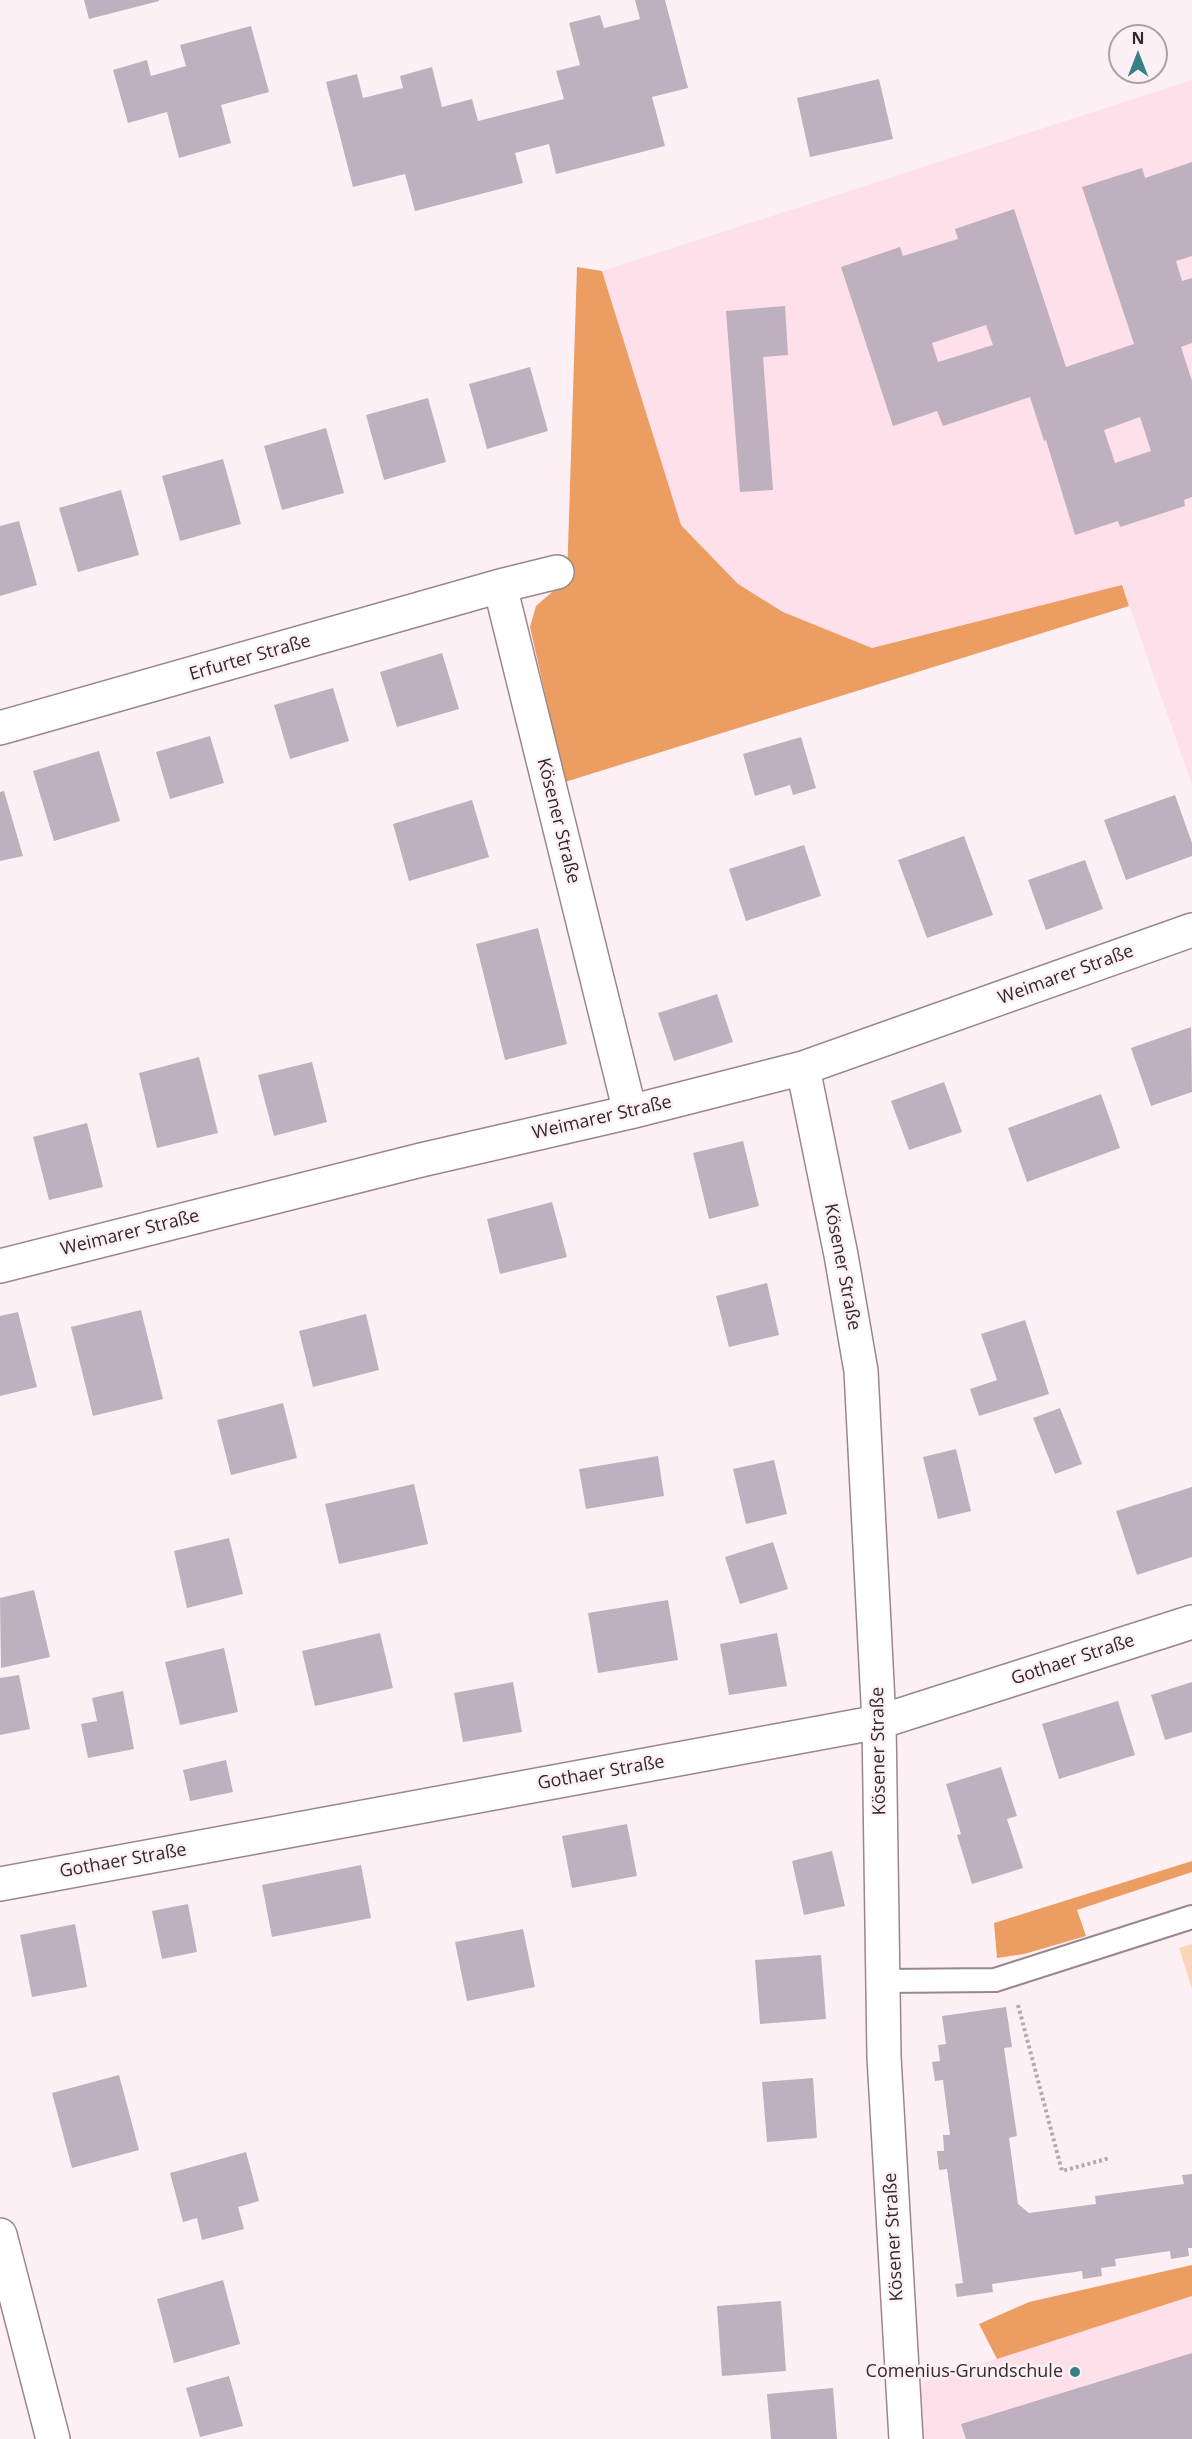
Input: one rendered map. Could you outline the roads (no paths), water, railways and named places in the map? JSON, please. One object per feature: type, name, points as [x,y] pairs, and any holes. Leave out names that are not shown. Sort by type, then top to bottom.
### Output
[{"type":"street","points":[[500,586],[557,572]]},
{"type":"street","name":"Erfurter Straße","points":[[0,729],[500,586]]},
{"type":"street","name":"Kösener Straße","points":[[500,586],[630,1112]]},
{"type":"street","name":"Weimarer Straße","points":[[0,1266],[421,1160],[630,1112],[803,1068],[1192,930]]},
{"type":"street","name":"Kösener Straße","points":[[803,1068],[841,1255],[861,1371],[879,1722],[884,2069],[906,2439]]},
{"type":"street","name":"Gothaer Straße","points":[[0,1884],[879,1722],[1192,1622]]},
{"type":"street","points":[[0,2235],[53,2439]]},
{"type":"lane","points":[[883,1981],[995,1980],[1192,1917]]},
{"type":"place","name":"Comenius-Grundschule","points":[[1075,2372]]}]
